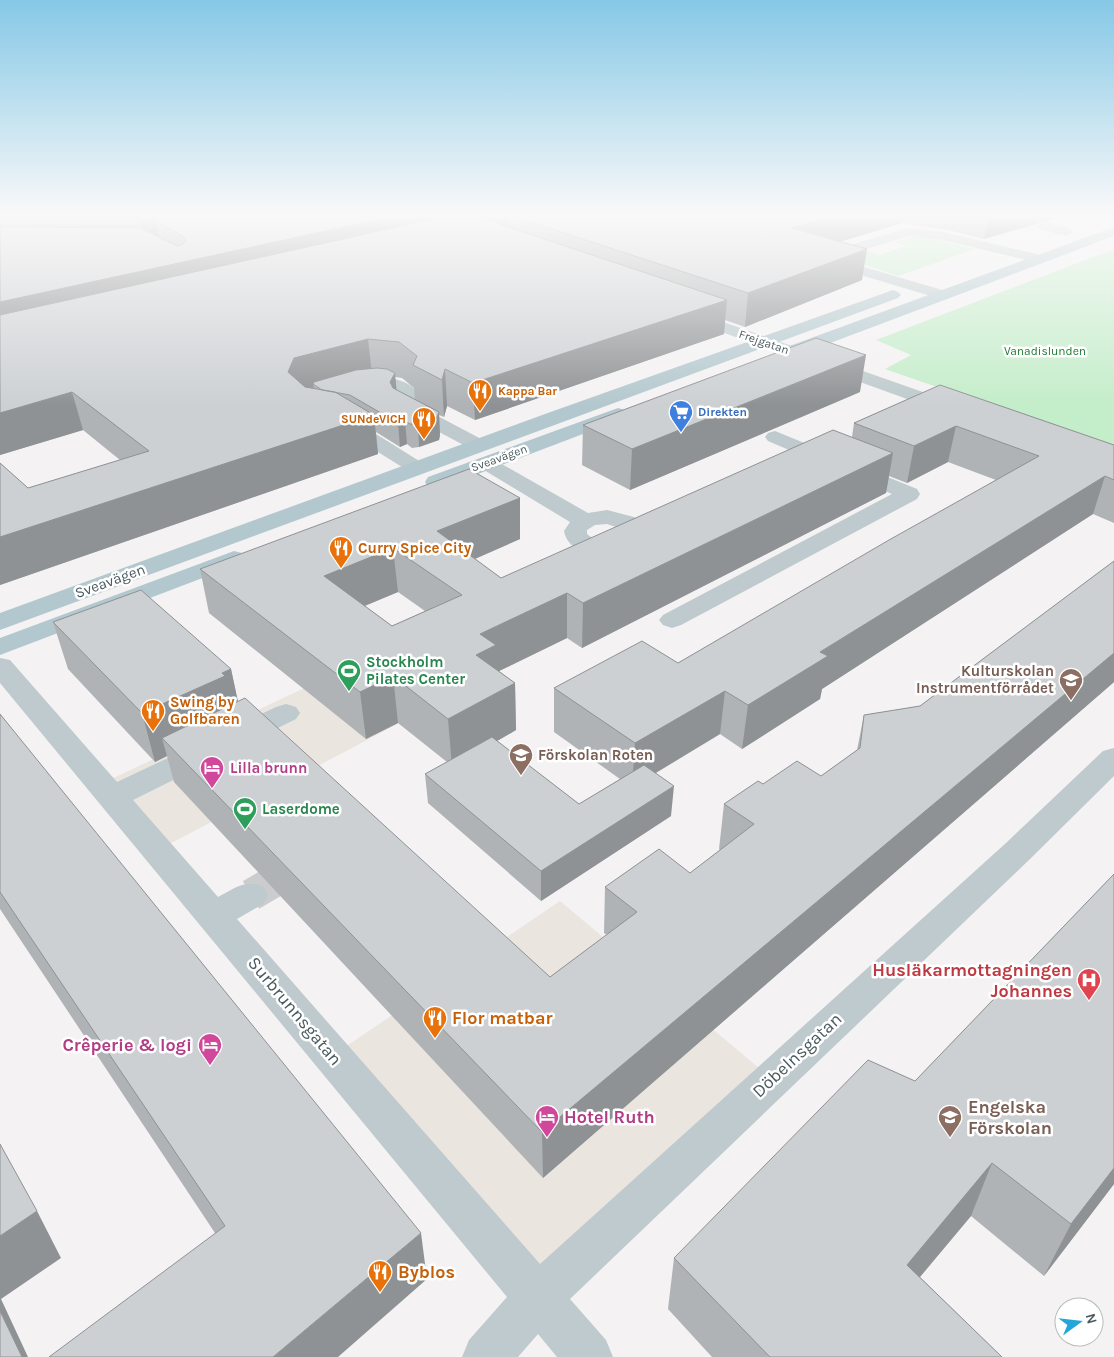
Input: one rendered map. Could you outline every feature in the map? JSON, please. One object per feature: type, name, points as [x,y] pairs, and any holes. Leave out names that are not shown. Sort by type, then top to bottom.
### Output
[{"type":"main road","name":"Sveavägen","points":[[383,502],[482,454],[763,341],[936,279]]},
{"type":"main road","name":"Sveavägen","points":[[0,622],[417,468],[482,454],[743,368],[985,279]]},
{"type":"main road","name":"Sveavägen","points":[[0,647],[253,552]]},
{"type":"street","points":[[890,279],[944,295]]},
{"type":"street","name":"Frejgatan","points":[[678,311],[792,351],[944,412],[969,415]]},
{"type":"street","name":"Sveavägen","points":[[344,389],[372,381],[396,384],[409,393],[403,406],[482,454]]},
{"type":"street","points":[[327,420],[345,423],[417,468]]},
{"type":"street","points":[[672,620],[908,494],[775,437]]},
{"type":"street","points":[[482,454],[585,520],[616,518],[645,531],[631,542],[616,548],[587,545],[576,536],[575,531],[585,520]]},
{"type":"street","points":[[796,469],[823,457]]},
{"type":"street","name":"Surbrunnsgatan","points":[[0,666],[588,1357]]},
{"type":"street","points":[[113,797],[286,713]]},
{"type":"street","name":"Döbelnsgatan","points":[[486,1357],[538,1298],[601,1237],[1018,851],[1114,758]]},
{"type":"street","points":[[213,916],[251,895]]},
{"type":"shaded area","points":[[381,652],[443,700],[164,847],[105,782]]},
{"type":"shaded area","points":[[560,901],[772,1079],[542,1295],[335,1054]]},
{"type":"green space","name":"Vanadislunden","points":[[1035,279],[1114,279],[1114,448],[885,369],[911,355],[876,340]]},
{"type":"building","points":[[0,279],[104,279],[0,302]]},
{"type":"building","points":[[161,279],[665,279],[727,300],[473,383],[445,369],[442,380],[413,365],[417,356],[399,342],[368,339],[294,358],[288,372],[305,387],[335,392],[374,415],[0,537],[0,463],[28,488],[149,451],[72,392],[0,413],[0,315]]},
{"type":"building","points":[[706,279],[785,279],[748,293]]},
{"type":"building","points":[[816,338],[866,355],[632,449],[583,425]]},
{"type":"building","points":[[387,369],[395,373],[390,382],[393,388],[439,412],[437,417],[418,424],[410,424],[405,421],[398,423],[350,395],[322,390],[313,384],[314,382],[356,370]]},
{"type":"building","points":[[940,385],[1114,445],[1114,480],[1105,476],[820,652],[828,656],[748,705],[725,691],[635,743],[554,688],[642,641],[678,663],[889,540],[1039,456],[956,426],[914,446],[854,423]]},
{"type":"building","points":[[833,430],[893,453],[583,603],[567,593],[480,634],[496,645],[476,655],[515,683],[448,719],[393,676],[360,692],[200,569],[469,469],[520,498],[437,531],[501,578]],"holes":[[[393,548],[462,595],[392,626],[324,576]]]},
{"type":"building","points":[[1114,561],[1114,653],[542,1132],[162,738],[245,698],[550,977],[637,912],[605,887],[659,849],[690,873],[754,824],[724,804],[758,781],[763,784],[797,761],[821,776],[860,748],[864,715],[920,706]]},
{"type":"building","points":[[141,590],[231,669],[222,673],[225,676],[142,713],[53,622]]},
{"type":"building","points":[[0,714],[421,1233],[273,1357],[49,1357],[225,1226],[0,892]]},
{"type":"building","points":[[492,737],[579,804],[644,765],[674,786],[541,871],[425,774]]},
{"type":"building","points":[[1114,874],[1114,1168],[1071,1224],[992,1163],[907,1265],[1002,1357],[770,1357],[674,1258],[868,1060],[915,1081]]},
{"type":"building","points":[[0,1144],[37,1211],[0,1236]]},
{"type":"building","points":[[0,1311],[22,1357],[0,1357]]},
{"type":"tunnel","points":[[251,895],[288,873]]},
{"type":"place","name":"Kappa Bar","points":[[480,412]]},
{"type":"place","name":"Direkten","points":[[681,433]]},
{"type":"place","name":"SUNdeVICH","points":[[424,440]]},
{"type":"place","name":"Curry Spice City","points":[[341,569]]},
{"type":"place","name":"Stockholm Pilates Center","points":[[349,692]]},
{"type":"place","name":"Kulturskolan Instrumentförrådet","points":[[1071,701]]},
{"type":"place","name":"Swing by Golfbaren","points":[[153,732]]},
{"type":"place","name":"Förskolan Roten","points":[[521,776]]},
{"type":"place","name":"Lilla brunn","points":[[212,789]]},
{"type":"place","name":"Laserdome","points":[[245,830]]},
{"type":"place","name":"Husläkarmottagningen Johannes","points":[[1089,1001]]},
{"type":"place","name":"Flor matbar","points":[[435,1039]]},
{"type":"place","name":"Crêperie & logi","points":[[210,1066]]},
{"type":"place","name":"Hotel Ruth","points":[[547,1138]]},
{"type":"place","name":"Engelska Förskolan","points":[[950,1138]]},
{"type":"place","name":"Byblos","points":[[380,1293]]}]
